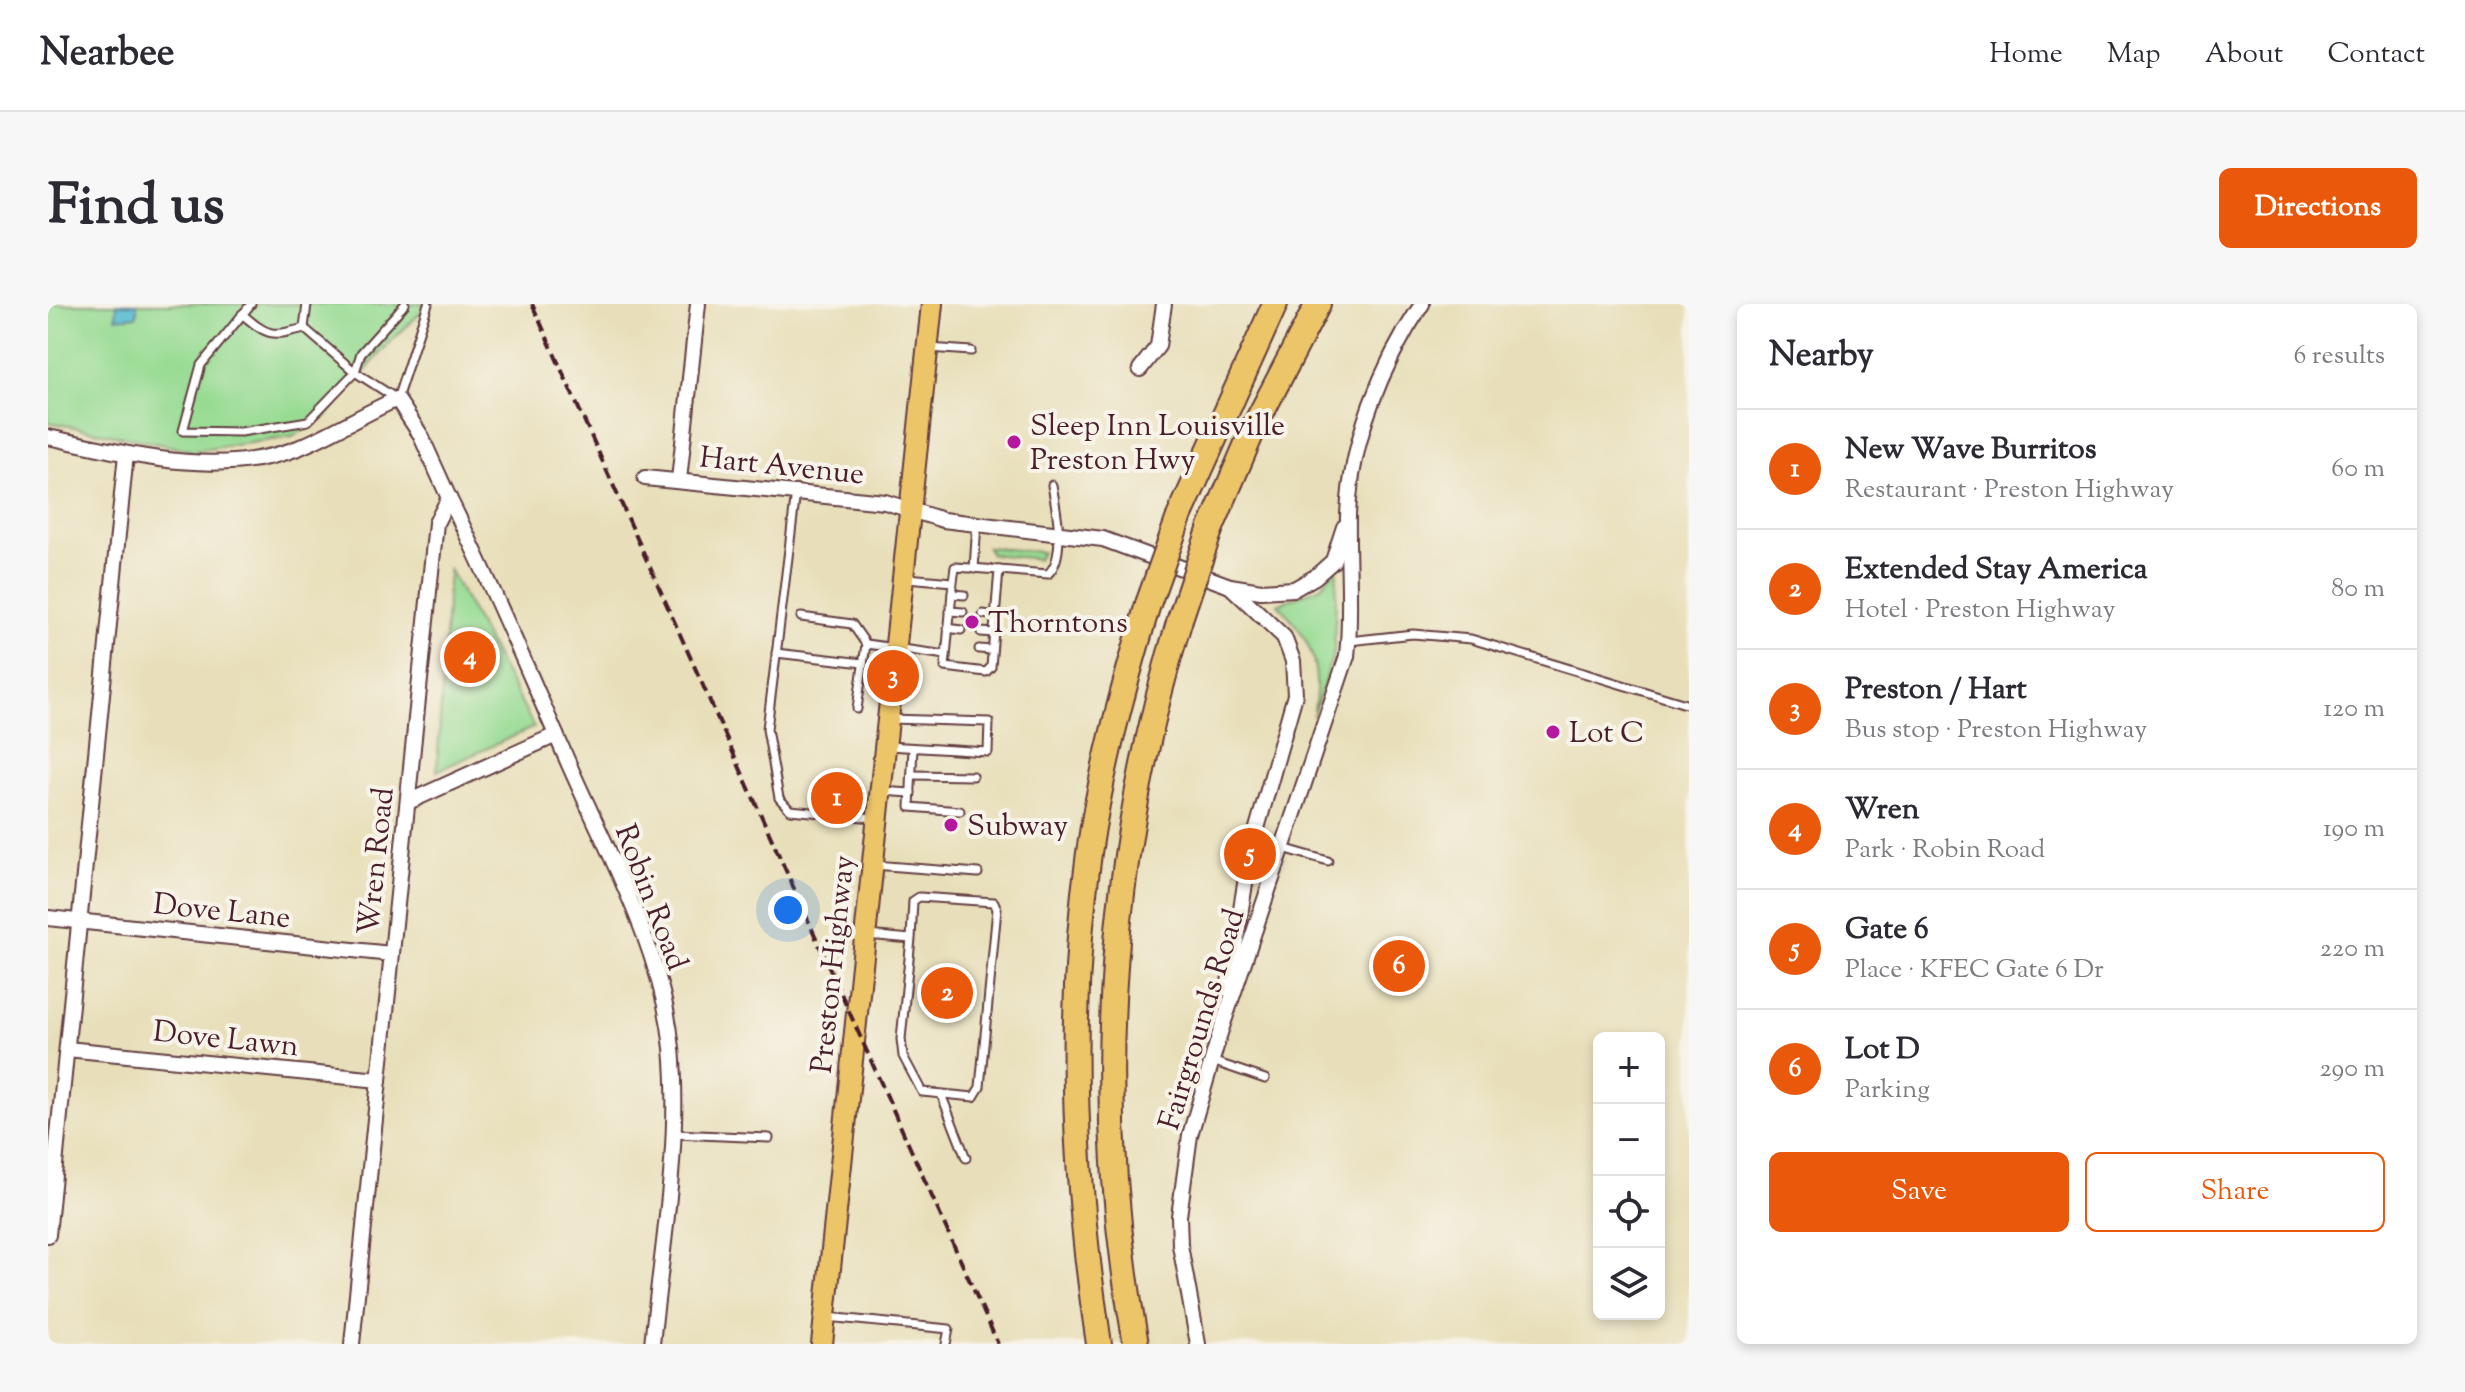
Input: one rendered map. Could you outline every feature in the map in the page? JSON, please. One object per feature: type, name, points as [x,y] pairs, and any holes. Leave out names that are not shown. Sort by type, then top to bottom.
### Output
[{"type":"highway","points":[[1099,1344],[1077,1152],[1075,1063],[1080,929],[1103,776],[1120,700],[1148,604],[1179,517],[1275,304]]},
{"type":"highway","points":[[1136,1344],[1113,1183],[1111,994],[1117,916],[1132,809],[1158,689],[1210,530],[1255,425],[1318,304]]},
{"type":"main road","name":"Preston Highway","points":[[822,1344],[932,304]]},
{"type":"street","points":[[679,480],[698,304]]},
{"type":"street","points":[[1140,369],[1158,346],[1164,304]]},
{"type":"street","name":"Fairgrounds Road","points":[[1198,1344],[1185,1290],[1179,1216],[1190,1135],[1220,1033],[1347,656],[1348,514],[1371,397],[1422,304]]},
{"type":"street","points":[[48,437],[126,454],[196,461],[253,460],[305,444],[397,399],[420,434],[449,498]]},
{"type":"street","points":[[48,1235],[126,454]]},
{"type":"street","name":"Hart Avenue","points":[[645,478],[885,502],[943,520],[1060,531],[1115,542],[1230,586]]},
{"type":"street","name":"Robin Road","points":[[449,498],[623,886],[657,978],[672,1048],[672,1134],[652,1344]]},
{"type":"street","name":"Wren Road","points":[[352,1344],[436,523],[449,498]]},
{"type":"street","points":[[1230,586],[1277,592],[1294,589],[1315,577],[1333,561],[1348,514]]},
{"type":"street","points":[[1220,1033],[1250,853],[1295,695],[1293,661],[1284,637],[1230,586]]},
{"type":"street","points":[[408,802],[556,735]]},
{"type":"street","name":"Dove Lane","points":[[48,918],[391,954]]},
{"type":"street","name":"Dove Lawn","points":[[67,1049],[379,1080]]},
{"type":"lane","points":[[251,304],[201,365],[183,431],[241,432],[308,421],[355,372],[361,353],[405,304]]},
{"type":"lane","points":[[304,328],[307,304]]},
{"type":"lane","points":[[304,328],[355,372],[397,399],[428,304]]},
{"type":"lane","points":[[242,314],[264,332],[276,335],[304,328]]},
{"type":"lane","points":[[928,348],[971,351]]},
{"type":"lane","points":[[999,570],[991,667],[986,672],[945,667],[955,567],[974,569],[999,570],[1048,574],[1053,568],[1060,531],[1052,485]]},
{"type":"lane","points":[[796,492],[767,729],[779,798],[790,810],[877,818]]},
{"type":"lane","points":[[974,569],[977,523]]},
{"type":"lane","points":[[905,577],[953,582]]},
{"type":"lane","points":[[952,594],[964,595]]},
{"type":"lane","points":[[984,597],[997,598]]},
{"type":"lane","points":[[950,611],[963,612]]},
{"type":"lane","points":[[983,614],[996,616]]},
{"type":"lane","points":[[801,617],[852,624],[866,644],[857,709]]},
{"type":"lane","points":[[948,628],[961,630]]},
{"type":"lane","points":[[981,632],[994,633]]},
{"type":"lane","points":[[1349,641],[1413,634],[1471,639],[1689,705]]},
{"type":"lane","points":[[866,644],[946,655]]},
{"type":"lane","points":[[947,645],[959,646]]},
{"type":"lane","points":[[979,649],[992,650]]},
{"type":"lane","points":[[776,653],[863,663]]},
{"type":"lane","points":[[886,746],[988,752],[989,722],[889,719]]},
{"type":"lane","points":[[913,748],[910,807],[960,811]]},
{"type":"lane","points":[[912,775],[973,776]]},
{"type":"lane","points":[[880,791],[911,793]]},
{"type":"lane","points":[[1283,848],[1328,861]]},
{"type":"lane","points":[[872,865],[978,873]]},
{"type":"lane","points":[[919,897],[994,902],[997,909],[980,1087],[974,1097],[922,1092],[903,1056],[901,1039],[911,939],[913,901],[919,897]]},
{"type":"lane","points":[[865,935],[911,939]]},
{"type":"lane","points":[[1212,1061],[1265,1079]]},
{"type":"lane","points":[[941,1094],[966,1158]]},
{"type":"lane","points":[[672,1134],[769,1138]]},
{"type":"lane","points":[[825,1317],[949,1329],[946,1344]]},
{"type":"green space","points":[[48,304],[430,304],[389,343],[325,418],[292,437],[194,451],[48,422]]},
{"type":"green space","points":[[987,547],[1042,552],[1038,559],[991,554]]},
{"type":"green space","points":[[449,569],[534,727],[437,771],[448,587]]},
{"type":"green space","points":[[1337,569],[1334,651],[1313,717],[1316,684],[1312,656],[1300,630],[1278,604],[1319,588]]},
{"type":"water","points":[[117,304],[137,304],[137,316],[116,318]]},
{"type":"railway","points":[[532,304],[998,1344]]},
{"type":"place","name":"Sleep Inn Louisville Preston Hwy","points":[[1014,442]]},
{"type":"place","name":"Thorntons","points":[[972,622]]},
{"type":"place","name":"Wren","points":[[470,657]]},
{"type":"place","name":"Preston / Hart","points":[[893,676]]},
{"type":"place","name":"Lot C","points":[[1553,732]]},
{"type":"place","name":"New Wave Burritos","points":[[837,798]]},
{"type":"place","name":"Subway","points":[[951,825]]},
{"type":"place","name":"Gate 6","points":[[1250,854]]},
{"type":"place","name":"Lot D","points":[[1399,966]]},
{"type":"place","name":"Extended Stay America","points":[[947,993]]}]
